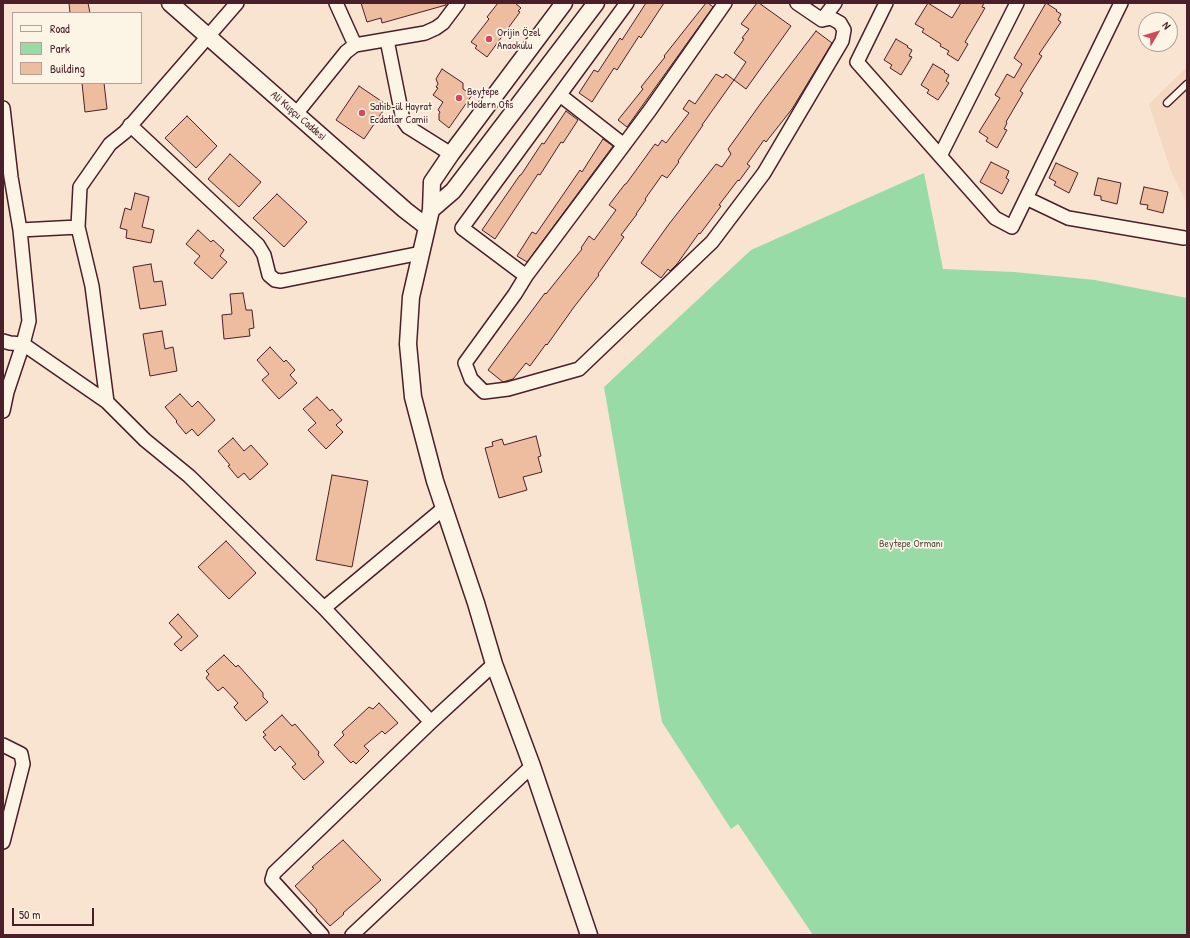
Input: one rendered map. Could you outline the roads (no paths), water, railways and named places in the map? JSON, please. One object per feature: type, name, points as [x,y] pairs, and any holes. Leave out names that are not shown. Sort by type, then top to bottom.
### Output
[{"type":"street","name":"Ali Kuşçu Caddesi","points":[[170,3],[405,210],[427,227]]},
{"type":"street","points":[[107,402],[92,286],[78,228],[80,187],[110,144],[130,125],[237,3]]},
{"type":"street","points":[[336,3],[355,45]]},
{"type":"street","points":[[296,114],[346,52],[355,45],[425,33],[443,23],[458,3]]},
{"type":"street","points":[[564,3],[450,154],[432,182],[431,210],[411,297],[408,344],[413,397],[435,481],[476,603],[494,664],[532,766],[589,935]]},
{"type":"street","points":[[431,210],[453,190],[596,3]]},
{"type":"street","points":[[526,276],[462,228],[627,3]]},
{"type":"street","points":[[725,3],[624,145],[526,276],[515,294],[465,363],[471,379],[484,392],[508,389],[579,369],[712,242],[764,173],[842,41],[844,30],[840,23],[831,18],[822,20],[797,3]]},
{"type":"street","points":[[822,20],[834,3]]},
{"type":"street","points":[[886,3],[857,62],[995,218],[1012,227],[1121,3]]},
{"type":"street","points":[[940,156],[1017,3]]},
{"type":"street","points":[[387,40],[403,120],[408,126],[450,154]]},
{"type":"street","points":[[560,95],[624,145]]},
{"type":"street","points":[[3,108],[11,177],[20,230],[29,321],[7,392],[3,411]]},
{"type":"street","points":[[130,125],[258,245],[264,255],[269,274],[275,280],[281,281],[421,253]]},
{"type":"street","points":[[1026,198],[1068,218],[1184,238]]},
{"type":"street","points":[[20,230],[78,228]]},
{"type":"street","points":[[3,341],[23,344],[107,402],[145,440],[189,476],[324,608],[431,722]]},
{"type":"street","points":[[324,608],[444,508]]},
{"type":"street","points":[[322,935],[272,880],[274,873],[431,722],[494,664]]},
{"type":"street","points":[[3,745],[21,754],[23,764],[3,842]]},
{"type":"street","points":[[352,935],[532,766]]},
{"type":"lane","points":[[1167,103],[1187,84]]},
{"type":"place","name":"Orijin Özel Anaokulu","points":[[489,39]]},
{"type":"place","name":"Beytepe Modern Ofis","points":[[459,98]]},
{"type":"place","name":"Sahib-ül Hayrat Ecdatlar Camii","points":[[362,113]]},
{"type":"park label","name":"Beytepe Ormanı","points":[[911,544]]}]
